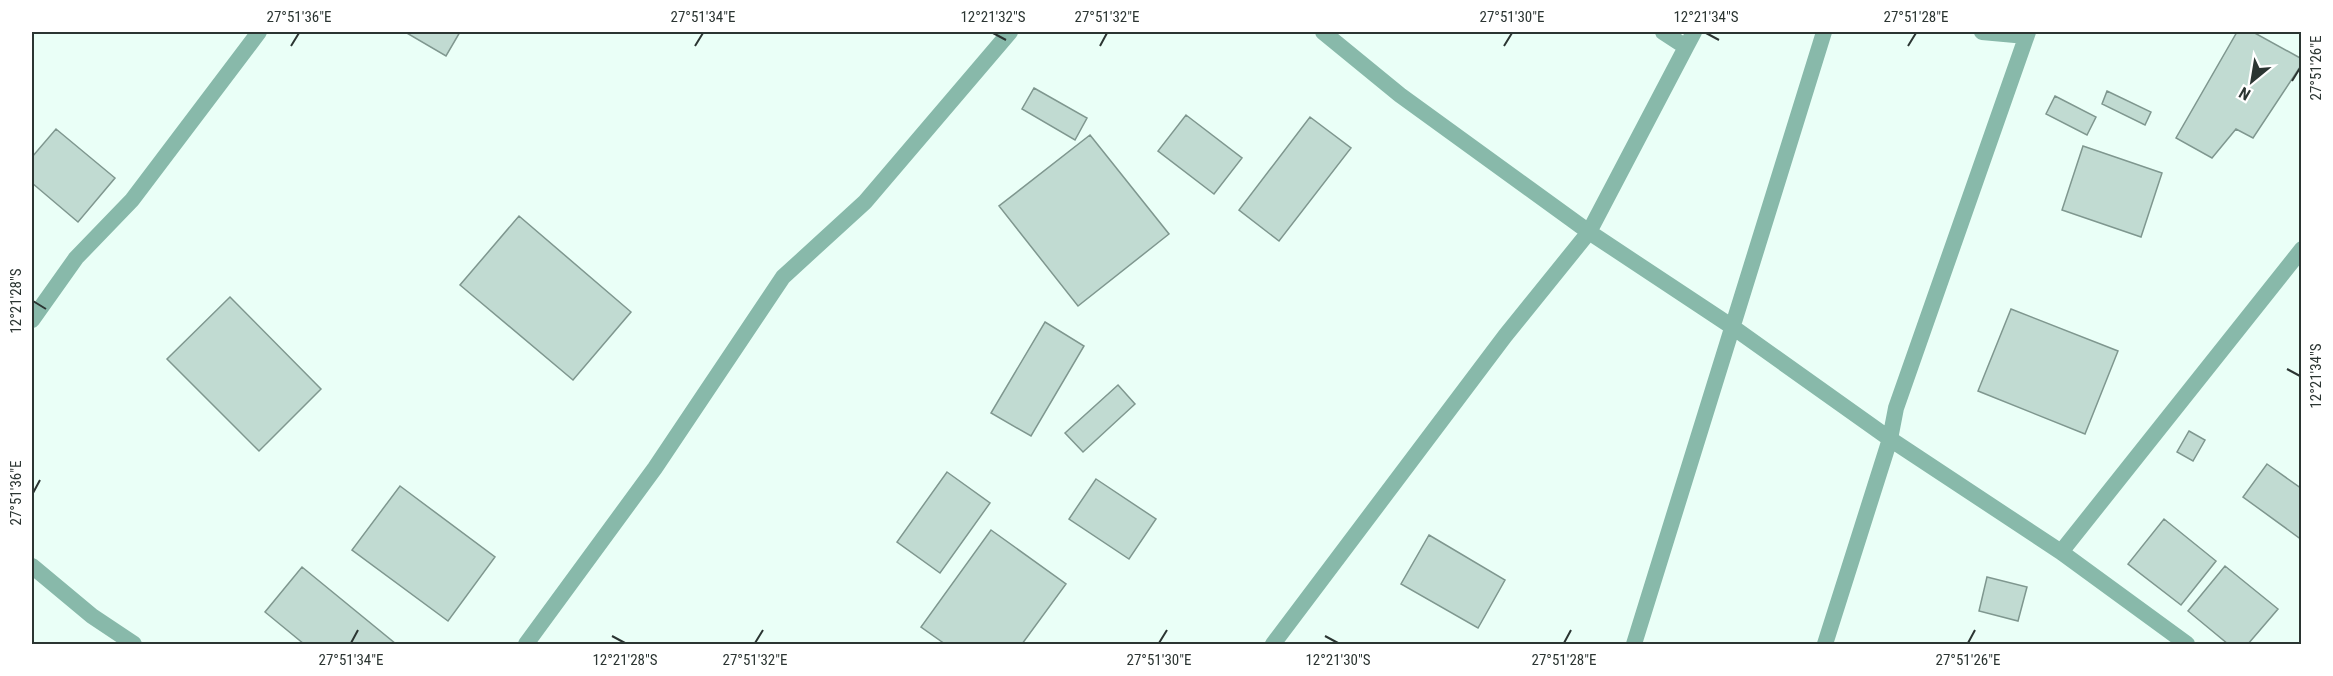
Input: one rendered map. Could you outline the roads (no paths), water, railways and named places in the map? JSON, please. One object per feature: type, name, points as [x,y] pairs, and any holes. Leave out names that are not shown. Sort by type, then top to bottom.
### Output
[{"type":"street","points":[[32,320],[76,258],[132,200],[259,32]]},
{"type":"street","points":[[526,645],[655,468],[783,277],[865,202],[1010,32]]},
{"type":"street","points":[[1323,32],[1400,95],[1589,232],[1734,328],[1890,439],[2061,552],[2187,645]]},
{"type":"street","points":[[1663,32],[1686,47]]},
{"type":"street","points":[[1273,645],[1505,336],[1589,232],[1694,32]]},
{"type":"street","points":[[1634,645],[1824,32]]},
{"type":"street","points":[[1826,645],[1890,439],[1896,408],[2027,34],[1982,32]]},
{"type":"street","points":[[2061,552],[2301,249]]},
{"type":"street","points":[[32,566],[92,616],[134,645]]}]
